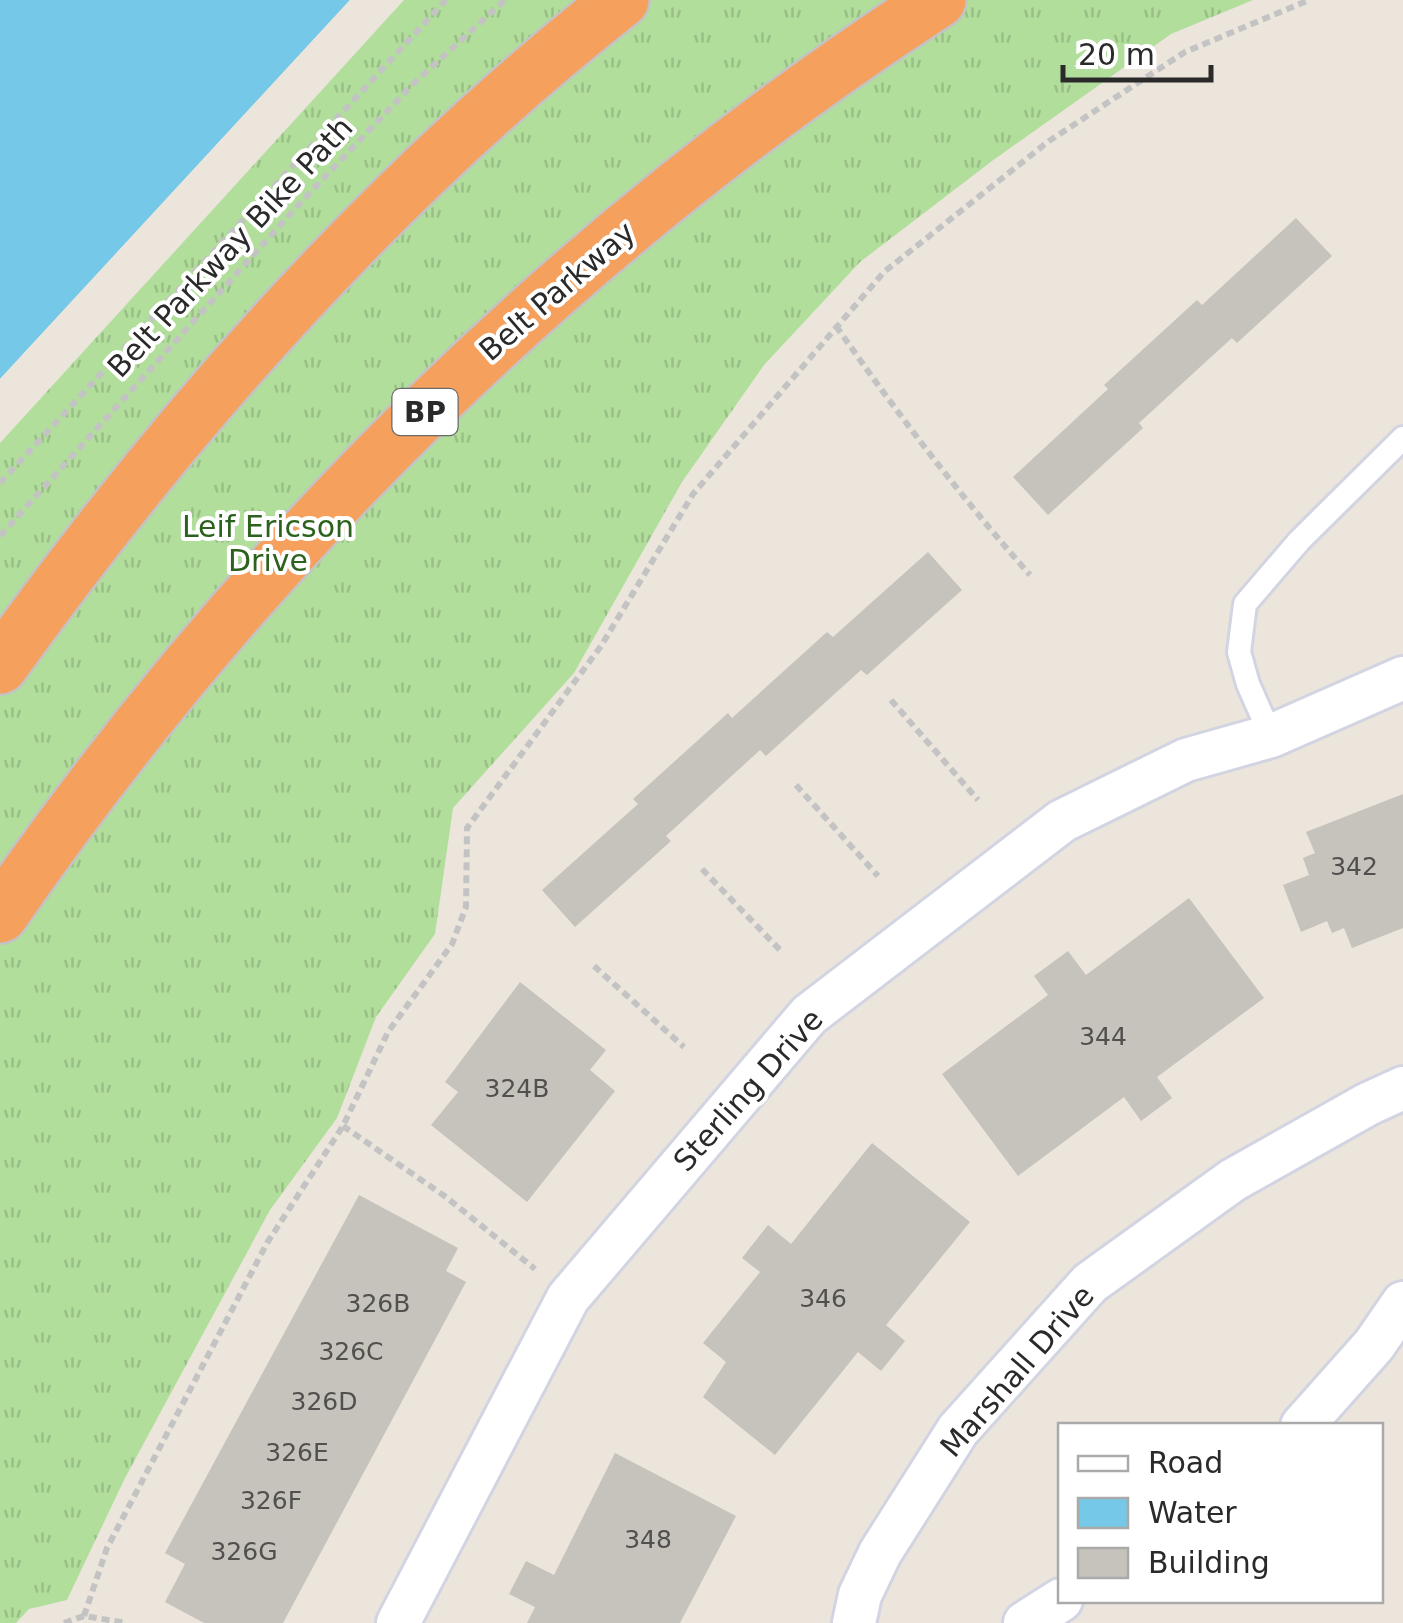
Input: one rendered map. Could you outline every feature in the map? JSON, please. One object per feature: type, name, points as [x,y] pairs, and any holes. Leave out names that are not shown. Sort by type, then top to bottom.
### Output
[{"type":"highway","points":[[0,666],[164,449],[282,313],[421,173],[570,40],[621,0]]},
{"type":"highway","name":"Belt Parkway","points":[[0,915],[56,834],[210,639],[470,366],[562,283],[751,128],[938,0]]},
{"type":"street","name":"Sterling Drive","points":[[398,1623],[568,1298],[810,1015],[1062,821],[1186,760],[1270,736],[1403,678]]},
{"type":"street","name":"Marshall Drive","points":[[854,1623],[860,1595],[880,1553],[958,1430],[1090,1282],[1233,1180],[1403,1088]]},
{"type":"street","points":[[1305,1423],[1374,1344],[1403,1303]]},
{"type":"street","points":[[1024,1623],[1058,1602]]},
{"type":"lane","points":[[1270,736],[1239,652],[1245,604],[1299,541],[1403,438]]},
{"type":"path","points":[[0,483],[446,0]]},
{"type":"path","name":"Belt Parkway Bike Path","points":[[0,536],[326,175],[413,84],[505,0]]},
{"type":"path","points":[[84,1616],[107,1548],[267,1243],[343,1126],[388,1032],[452,944],[466,907],[467,828],[601,646],[693,494],[884,272],[1048,142],[1186,52],[1309,0]]},
{"type":"path","points":[[836,326],[892,406],[1030,576]]},
{"type":"path","points":[[891,700],[978,800]]},
{"type":"path","points":[[796,785],[878,876]]},
{"type":"path","points":[[702,869],[780,950]]},
{"type":"path","points":[[594,966],[684,1047]]},
{"type":"path","points":[[343,1126],[446,1197],[536,1270]]},
{"type":"path","points":[[64,1623],[84,1616],[127,1623]]},
{"type":"green space","name":"Leif Ericson Drive","points":[[404,0],[1253,0],[1171,34],[992,161],[860,262],[764,365],[682,482],[574,673],[453,808],[435,934],[376,1017],[337,1118],[270,1210],[125,1478],[67,1600],[29,1609],[16,1623],[0,1623],[0,443]]},
{"type":"water","points":[[0,0],[350,0],[0,379]]},
{"type":"pier","points":[[350,0],[355,0],[0,384],[0,379]]},
{"type":"building","points":[[1296,218],[1332,256],[1237,343],[1232,338],[1199,368],[1139,423],[1143,428],[1048,515],[1013,477],[1108,389],[1104,385],[1197,300],[1202,305]]},
{"type":"building","points":[[928,552],[962,590],[867,675],[861,670],[766,756],[760,750],[666,836],[671,841],[575,927],[542,890],[638,804],[633,799],[728,713],[732,718],[827,632],[833,637]]},
{"type":"building","points":[[1403,794],[1403,928],[1352,948],[1344,928],[1332,933],[1327,921],[1301,932],[1283,885],[1309,875],[1303,858],[1315,853],[1306,832]]},
{"type":"building","points":[[1189,898],[1264,998],[1157,1077],[1172,1098],[1141,1121],[1124,1097],[1018,1176],[942,1074],[1048,995],[1034,976],[1068,951],[1086,975]]},
{"type":"building","points":[[520,982],[606,1050],[590,1070],[615,1091],[527,1202],[431,1125],[458,1092],[445,1082]]},
{"type":"building","points":[[872,1143],[970,1222],[886,1325],[905,1341],[881,1371],[858,1352],[775,1455],[703,1397],[726,1362],[703,1343],[760,1272],[742,1258],[768,1225],[791,1244]]},
{"type":"building","points":[[359,1195],[458,1248],[446,1271],[466,1282],[283,1623],[204,1623],[165,1602],[185,1564],[165,1553]]},
{"type":"building","points":[[615,1453],[736,1516],[680,1623],[527,1623],[535,1607],[509,1594],[526,1561],[554,1575]]}]
